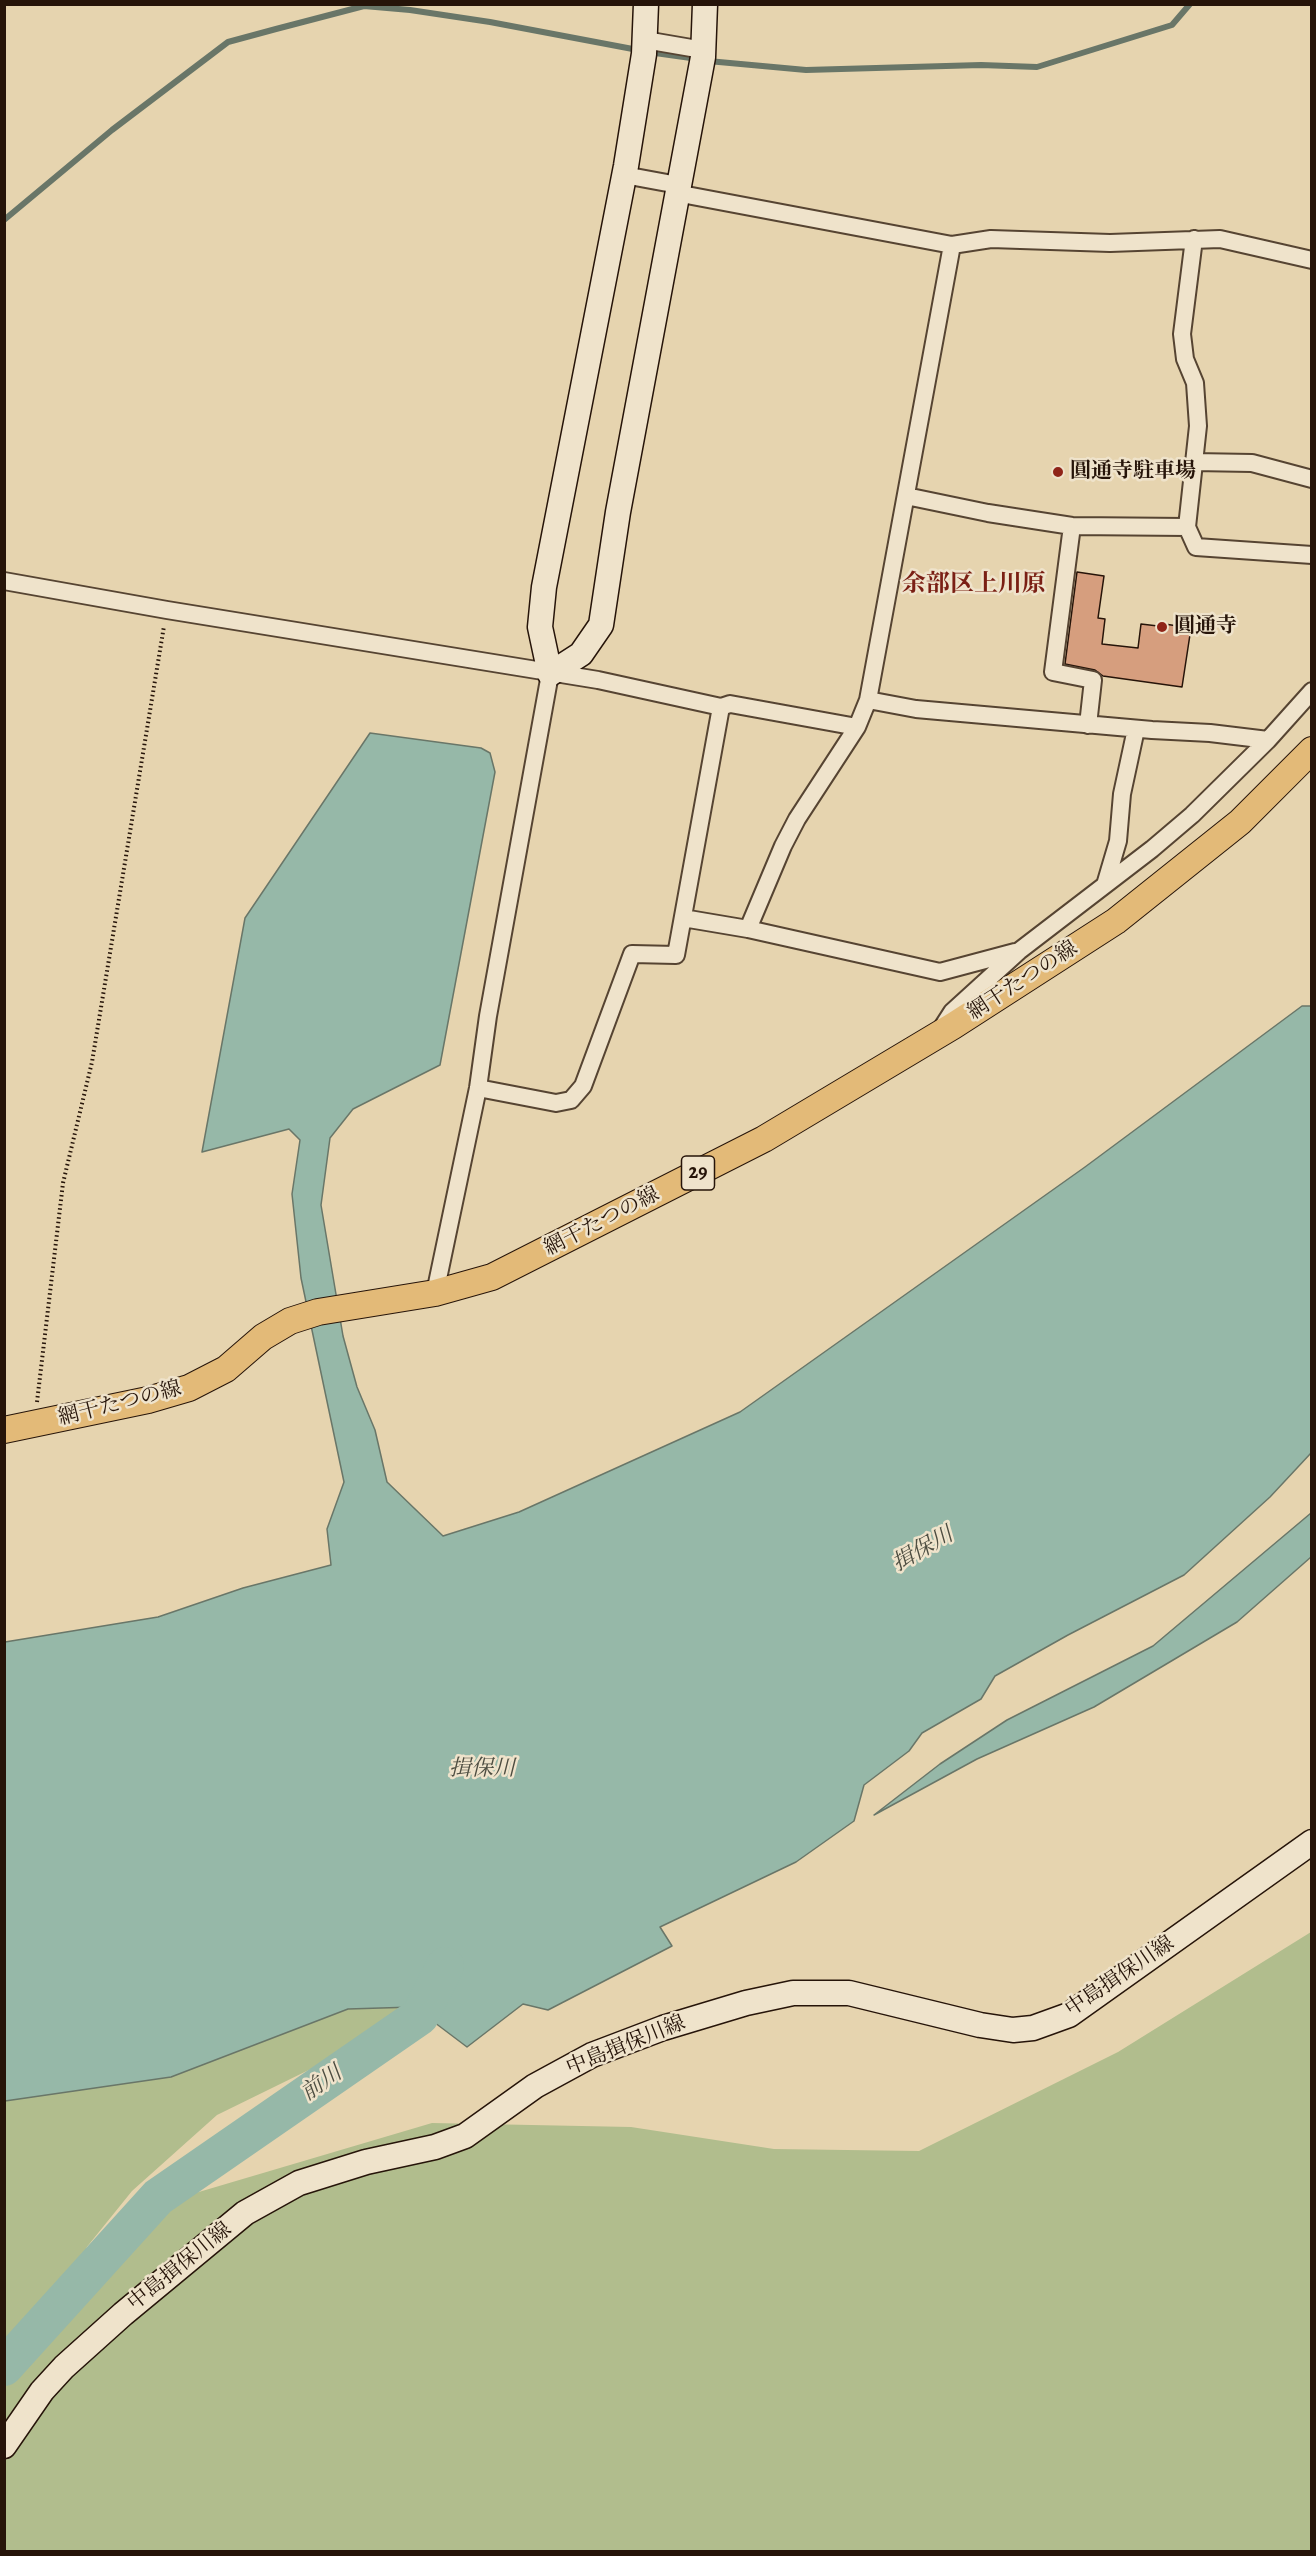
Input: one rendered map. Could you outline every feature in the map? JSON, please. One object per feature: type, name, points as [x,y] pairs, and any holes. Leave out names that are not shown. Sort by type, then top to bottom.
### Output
[{"type":"main road","points":[[646,4],[645,40],[624,175],[544,586],[540,627],[550,674],[581,654],[601,626],[618,512],[703,50],[705,4]]},
{"type":"main road","name":"網干たつの線","points":[[4,1430],[148,1400],[189,1388],[226,1369],[263,1337],[290,1321],[318,1312],[435,1293],[492,1277],[764,1139],[936,1036],[1116,921],[1240,822],[1311,750]]},
{"type":"main road","name":"中島揖保川線","points":[[4,2446],[42,2391],[64,2367],[123,2314],[245,2213],[299,2183],[366,2162],[435,2147],[465,2136],[534,2086],[592,2055],[663,2028],[746,2003],[793,1993],[849,1993],[980,2025],[1013,2030],[1033,2028],[1069,2015],[1311,1842]]},
{"type":"street","points":[[645,40],[703,50]]},
{"type":"street","points":[[624,175],[677,189],[952,245],[992,239],[1110,243],[1220,239],[1311,260]]},
{"type":"street","points":[[1194,240],[1182,334],[1185,359],[1195,383],[1198,426],[1187,527],[1196,547],[1311,555]]},
{"type":"street","points":[[748,929],[783,846],[797,819],[857,728],[868,700],[952,245]]},
{"type":"street","points":[[1194,462],[1252,463],[1311,479]]},
{"type":"street","points":[[906,496],[988,513],[1072,526],[1187,527]]},
{"type":"street","points":[[1072,526],[1053,672],[1093,680],[1088,725]]},
{"type":"street","points":[[4,581],[550,674],[598,680],[721,707],[730,704],[857,728]]},
{"type":"street","points":[[435,1293],[478,1088],[488,1016],[550,674]]},
{"type":"street","points":[[936,1036],[952,1012],[1019,951],[1192,815],[1268,740],[1311,691]]},
{"type":"street","points":[[868,700],[916,709],[1136,729],[1210,733],[1268,740]]},
{"type":"street","points":[[478,1088],[556,1103],[571,1100],[583,1086],[632,954],[676,955],[721,707]]},
{"type":"street","points":[[1105,885],[1118,841],[1122,794],[1136,729]]},
{"type":"street","points":[[683,918],[748,929],[940,972],[1019,951]]},
{"type":"path","points":[[34,1424],[63,1183],[92,1062],[167,610]]},
{"type":"green space","points":[[1311,1932],[1311,2551],[5,2551],[4,2101],[171,2077],[348,2009],[414,2007],[422,2026],[397,2043],[323,2063],[217,2115],[132,2191],[86,2248],[165,2202],[432,2123],[631,2127],[774,2149],[919,2151],[1118,2052]]},
{"type":"water","name":"揖保川","points":[[370,733],[481,748],[490,753],[495,772],[440,1065],[353,1109],[330,1138],[321,1205],[343,1336],[357,1387],[375,1430],[387,1482],[443,1536],[519,1512],[740,1412],[1085,1167],[1302,1006],[1311,1006],[1311,1453],[1270,1497],[1184,1575],[995,1676],[981,1699],[922,1733],[909,1751],[864,1785],[854,1821],[796,1862],[660,1927],[672,1946],[548,2010],[523,2004],[467,2047],[414,2007],[348,2009],[171,2077],[5,2101],[5,1642],[158,1617],[243,1588],[331,1565],[327,1529],[344,1482],[301,1278],[292,1194],[300,1140],[289,1129],[202,1152],[245,918]]},
{"type":"water","points":[[1311,1513],[1311,1557],[1237,1622],[1094,1707],[977,1759],[874,1815],[940,1764],[1007,1720],[1153,1646]]},
{"type":"building","name":"圓通寺","points":[[1077,572],[1104,576],[1098,618],[1105,619],[1102,644],[1138,648],[1141,624],[1158,626],[1158,623],[1191,628],[1182,687],[1103,676],[1095,670],[1065,664]]},
{"type":"waterway","points":[[708,61],[806,70],[981,65],[1037,67],[1172,25],[1190,4]]},
{"type":"waterway","points":[[4,220],[112,130],[228,42],[276,29],[364,6],[410,10],[490,22],[638,50]]},
{"type":"waterway","points":[[648,52],[698,59]]},
{"type":"waterway","name":"前川","points":[[4,2367],[158,2197],[420,2016],[445,1966]]},
{"type":"place","name":"圓通寺駐車場","points":[[1058,472]]},
{"type":"place","name":"圓通寺","points":[[1162,627]]},
{"type":"district","name":"余部区上川原","points":[[974,585]]}]
